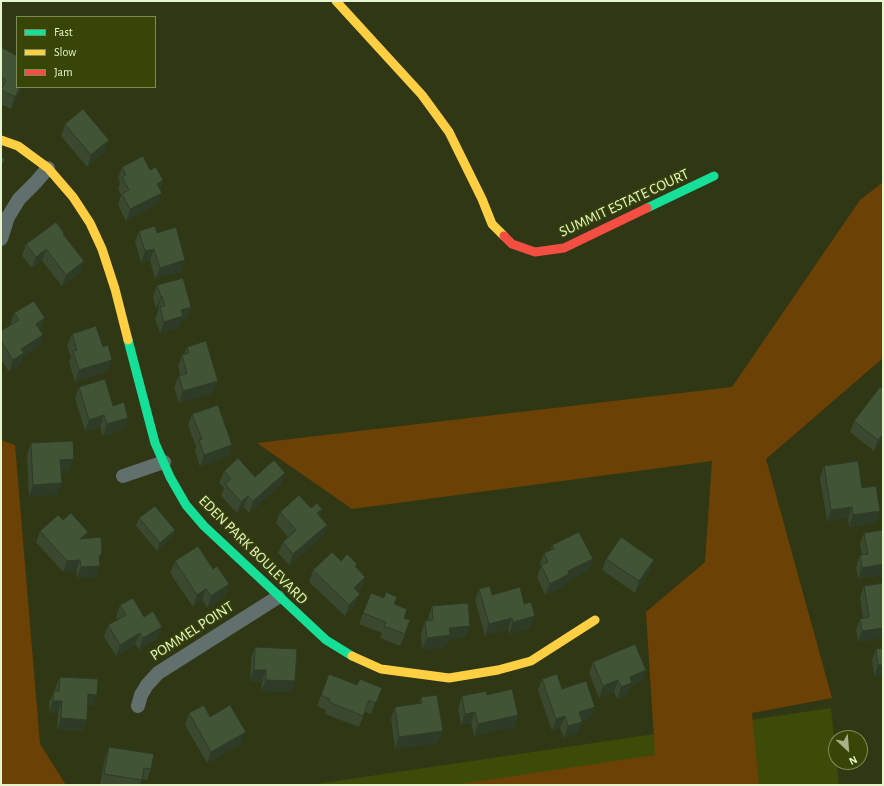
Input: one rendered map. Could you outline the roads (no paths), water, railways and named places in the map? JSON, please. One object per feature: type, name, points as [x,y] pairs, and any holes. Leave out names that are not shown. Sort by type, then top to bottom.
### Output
[{"type":"street","name":"SUMMIT ESTATE COURT","points":[[336,1],[422,94],[449,132],[482,199],[492,224],[512,244],[535,252],[564,248],[714,176]]},
{"type":"street","name":"EDEN PARK BOULEVARD","points":[[1,140],[18,146],[48,168],[73,197],[90,223],[102,249],[126,326],[155,443],[170,477],[186,505],[204,526],[278,597],[326,640],[356,658],[381,669],[449,678],[498,670],[531,661],[595,620]]},
{"type":"street","points":[[1,239],[8,217],[19,200],[48,168]]},
{"type":"street","points":[[124,476],[164,462]]},
{"type":"street","name":"POMMEL POINT","points":[[138,706],[141,694],[158,672],[278,597]]}]
